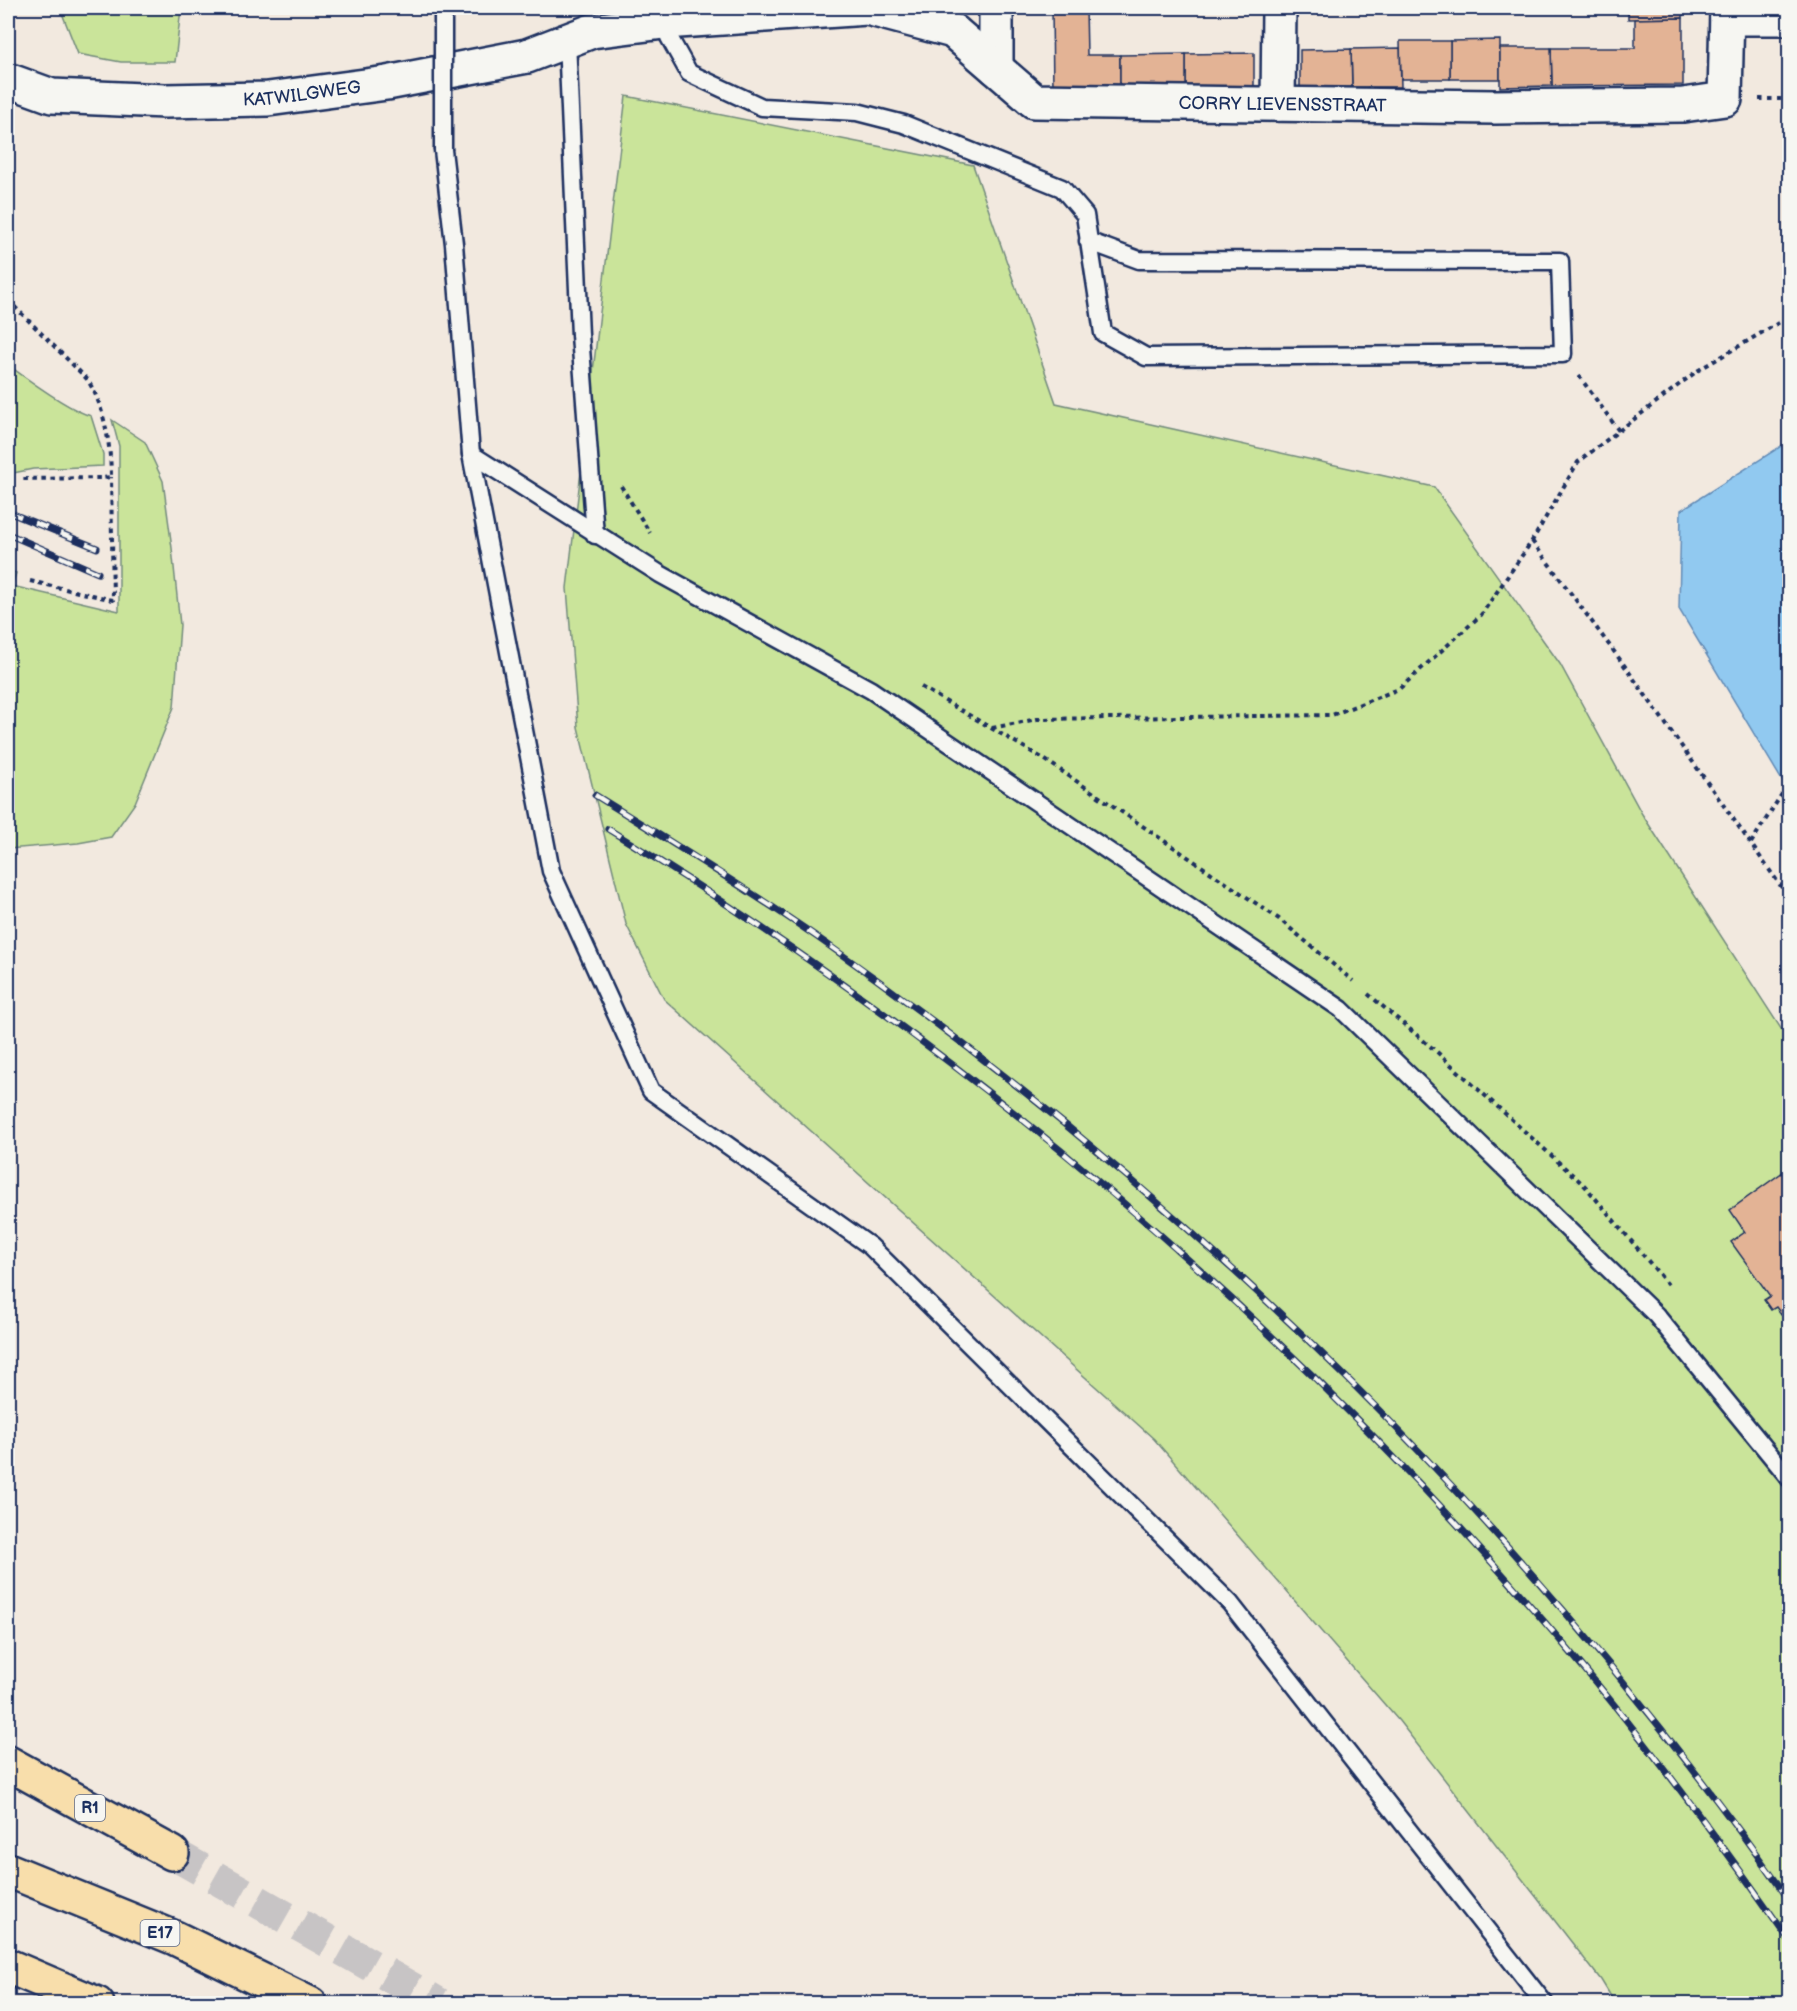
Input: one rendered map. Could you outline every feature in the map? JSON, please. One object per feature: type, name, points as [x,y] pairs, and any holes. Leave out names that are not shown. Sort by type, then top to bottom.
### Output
[{"type":"highway","name":"R1","points":[[8,1763],[172,1853]]},
{"type":"highway","name":"E17","points":[[8,1870],[175,1938],[310,2004]]},
{"type":"highway","points":[[8,1966],[97,2004]]},
{"type":"street","name":"CORRY LIEVENSSTRAAT","points":[[664,22],[867,8],[953,31],[1034,101],[1495,107],[1683,105],[1725,99],[1727,13]]},
{"type":"street","points":[[996,8],[996,68]]},
{"type":"street","points":[[1278,104],[1279,8]]},
{"type":"street","points":[[1727,13],[1790,18]]},
{"type":"street","name":"KATWILGWEG","points":[[8,80],[52,96],[165,101],[268,99],[387,83],[527,56],[580,36],[664,22]]},
{"type":"lane","points":[[443,8],[443,150],[454,244],[471,453],[551,871],[651,1090],[870,1246],[1230,1603],[1545,2004]]},
{"type":"lane","points":[[664,22],[669,37],[689,73],[762,107],[857,112],[904,124],[1062,188],[1085,215],[1088,241],[1103,333],[1146,357],[1563,354],[1560,261],[1139,260],[1088,241]]},
{"type":"lane","points":[[580,36],[580,335],[595,535]]},
{"type":"lane","points":[[471,453],[595,535],[660,574],[871,690],[1341,1009],[1656,1315],[1790,1479]]},
{"type":"path","points":[[8,300],[93,387],[111,456],[113,600],[30,581]]},
{"type":"path","points":[[919,686],[992,728],[1037,719],[1332,715],[1399,689],[1481,615],[1532,541],[1578,462],[1697,371],[1790,316]]},
{"type":"path","points":[[1563,354],[1619,431]]},
{"type":"path","points":[[22,479],[111,477]]},
{"type":"path","points":[[620,478],[622,490],[652,536]]},
{"type":"path","points":[[1532,541],[1624,665],[1790,899]]},
{"type":"path","points":[[1751,843],[1790,781]]},
{"type":"green space","points":[[60,8],[181,8],[175,62],[121,62],[78,54]]},
{"type":"green space","points":[[626,96],[973,165],[1056,403],[1434,487],[1560,664],[1642,814],[1789,1041],[1789,2003],[1615,2003],[1601,1980],[1399,1721],[1154,1439],[664,999],[626,924],[578,727],[567,588]]},
{"type":"green space","points":[[8,365],[61,401],[91,416],[103,454],[103,466],[33,469],[8,474]]},
{"type":"green space","points":[[112,420],[145,442],[163,481],[180,625],[174,707],[135,803],[111,837],[78,843],[8,849],[8,570],[16,573],[12,586],[119,611],[119,446]]},
{"type":"water","points":[[1789,441],[1789,792],[1679,609],[1681,510]]},
{"type":"building","points":[[1052,8],[1086,8],[1087,55],[1120,55],[1120,89],[1053,90]]},
{"type":"building","points":[[1628,8],[1683,8],[1683,18],[1628,19]]},
{"type":"building","points":[[1683,18],[1683,85],[1552,86],[1551,48],[1635,48],[1635,19]]},
{"type":"building","points":[[1500,40],[1500,79],[1450,79],[1450,41]]},
{"type":"building","points":[[1400,41],[1450,41],[1450,79],[1401,79]]},
{"type":"building","points":[[1400,48],[1401,87],[1352,87],[1351,49]]},
{"type":"building","points":[[1500,48],[1551,48],[1552,86],[1500,87]]},
{"type":"building","points":[[1351,49],[1352,87],[1300,88],[1300,50]]},
{"type":"building","points":[[1254,53],[1254,87],[1186,88],[1186,54]]},
{"type":"building","points":[[1186,54],[1186,88],[1120,89],[1120,55]]},
{"type":"building","points":[[1783,1172],[1790,1180],[1790,1326],[1776,1307],[1771,1310],[1764,1300],[1770,1296],[1731,1242],[1745,1232],[1730,1210]]},
{"type":"tunnel","points":[[172,1853],[439,2004]]},
{"type":"railway","points":[[8,512],[97,548]]},
{"type":"railway","points":[[8,534],[98,573]]},
{"type":"railway","points":[[595,795],[790,918],[956,1039],[1091,1146],[1221,1259],[1345,1377],[1465,1500],[1579,1628],[1687,1762],[1790,1901]]},
{"type":"railway","points":[[608,829],[744,916],[876,1008],[1005,1105],[1129,1208],[1249,1315],[1364,1427],[1475,1544],[1582,1666],[1689,1801],[1790,1941]]}]
